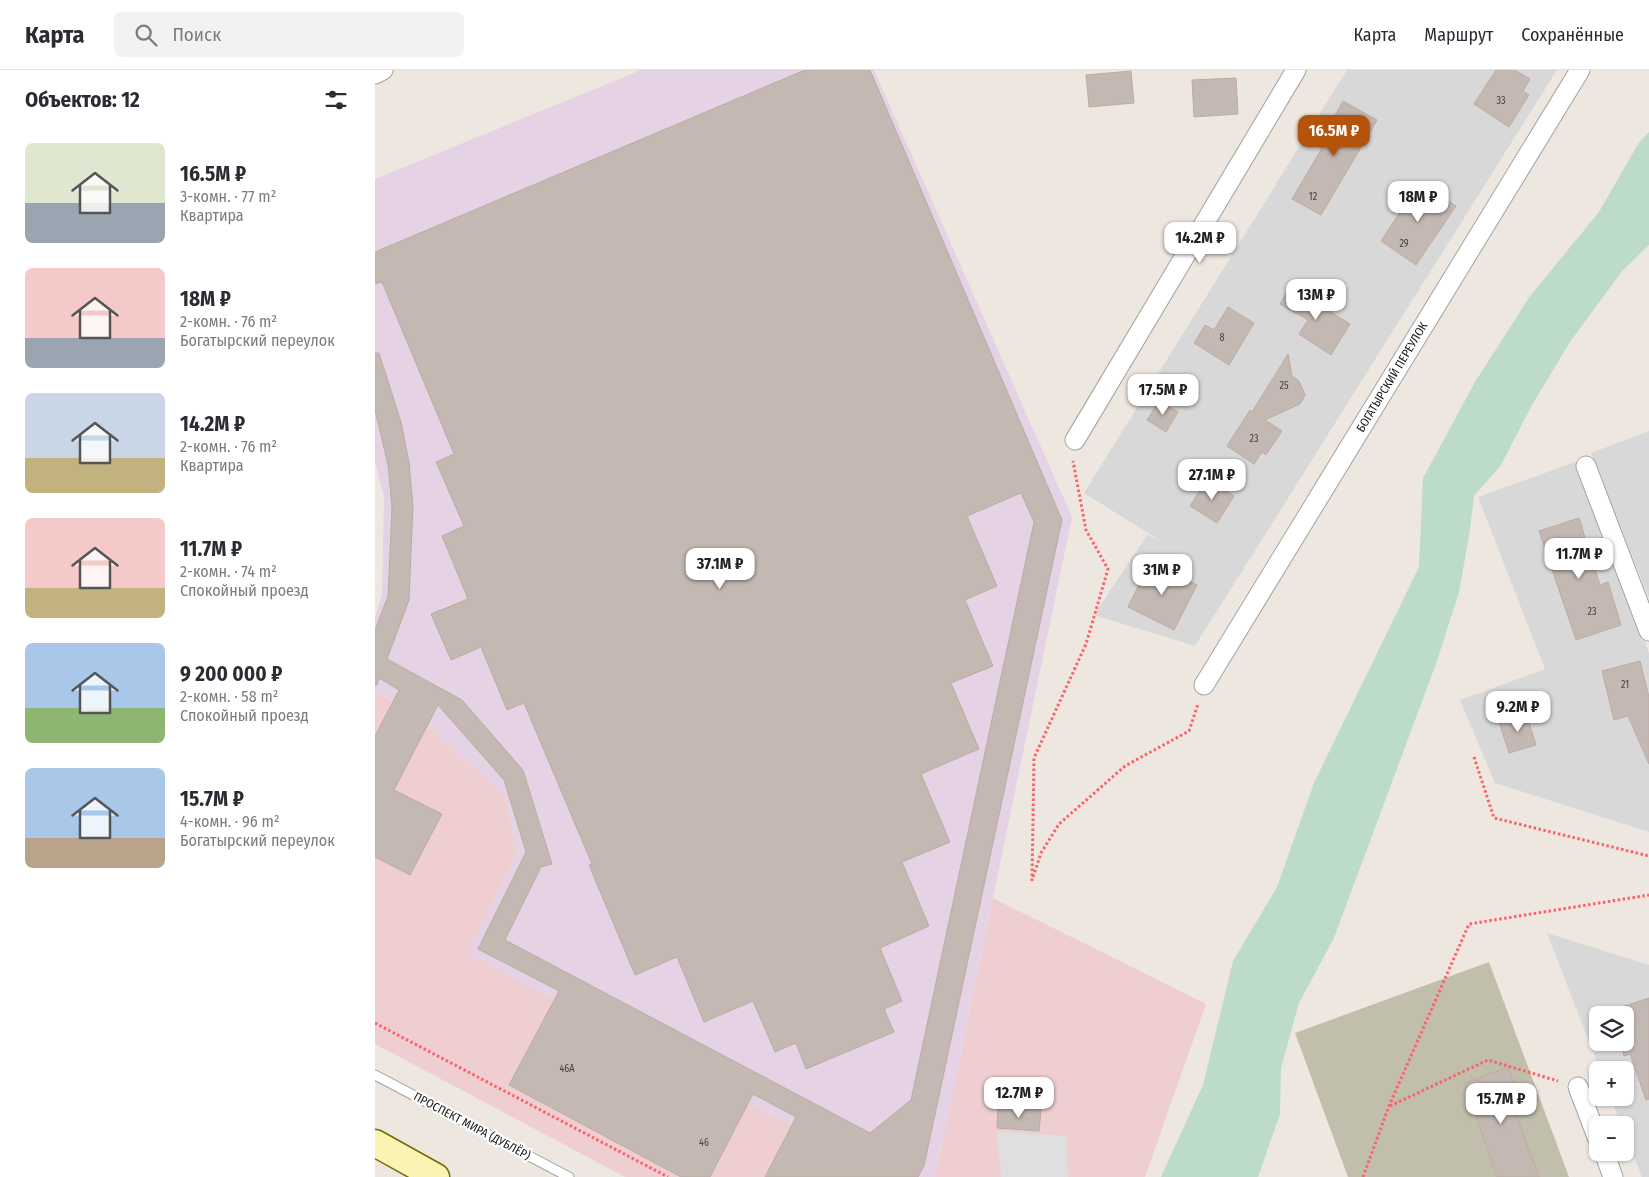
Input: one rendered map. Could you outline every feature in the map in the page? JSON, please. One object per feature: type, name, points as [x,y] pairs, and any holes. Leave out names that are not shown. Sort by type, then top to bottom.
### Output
[{"type":"main road","points":[[375,1143],[436,1177]]},
{"type":"street","points":[[375,74],[383,70]]},
{"type":"street","points":[[1075,440],[1296,70]]},
{"type":"street","name":"БОГАТЫРСКИЙ ПЕРЕУЛОК","points":[[1205,685],[1580,70]]},
{"type":"street","points":[[1586,466],[1649,631]]},
{"type":"street","points":[[1577,1087],[1589,1117]]},
{"type":"street","points":[[1607,1161],[1613,1177]]},
{"type":"lane","name":"ПРОСПЕКТ МИРА (ДУБЛЁР)","points":[[375,1075],[569,1177]]},
{"type":"path","points":[[1075,440],[1072,465],[1087,530],[1108,569],[1086,644],[1034,758],[1032,881],[1041,853],[1059,824],[1125,766],[1189,731],[1205,685]]},
{"type":"path","points":[[1474,757],[1494,818],[1649,856]]},
{"type":"path","points":[[1363,1177],[1389,1106],[1469,924],[1649,896]]},
{"type":"path","points":[[375,1023],[668,1177]]},
{"type":"path","points":[[1389,1106],[1488,1060],[1577,1087]]},
{"type":"shaded area","points":[[641,70],[874,70],[1072,517],[935,1177],[889,1177],[467,953],[517,854],[505,797],[417,715],[375,691],[375,618],[382,594],[384,497],[375,462],[375,179]]},
{"type":"shaded area","points":[[1347,70],[1557,70],[1195,646],[1094,615],[1147,535],[1158,539],[1084,493]]},
{"type":"shaded area","points":[[1649,431],[1649,598],[1591,453]]},
{"type":"shaded area","points":[[1575,462],[1649,653],[1649,832],[1495,783],[1460,700],[1545,669],[1478,497]]},
{"type":"shaded area","points":[[375,691],[417,715],[505,797],[517,854],[468,953],[889,1177],[625,1177],[375,1044]]},
{"type":"shaded area","points":[[993,898],[1206,1004],[1145,1177],[935,1177]]},
{"type":"shaded area","points":[[1547,933],[1649,965],[1649,1177],[1642,1177],[1634,1157],[1634,1116],[1618,1116],[1614,1106],[1634,1106],[1634,1061],[1597,1061],[1593,1051],[1634,1051],[1634,1006],[1589,1006],[1589,1042]]},
{"type":"shaded area","points":[[1489,962],[1569,1177],[1348,1177],[1295,1033]]},
{"type":"shaded area","points":[[997,1131],[1066,1136],[1068,1177],[1001,1177]]},
{"type":"green space","points":[[1649,132],[1649,245],[1622,271],[1570,342],[1532,405],[1501,465],[1474,496],[1459,592],[1437,661],[1334,938],[1299,1003],[1281,1068],[1280,1114],[1258,1177],[1161,1177],[1203,1085],[1233,961],[1277,887],[1314,783],[1419,567],[1423,478],[1475,382],[1530,296],[1599,212],[1638,144]]},
{"type":"building","points":[[805,70],[870,70],[1062,520],[924,1166],[918,1177],[765,1177],[796,1117],[753,1094],[710,1177],[681,1177],[509,1085],[559,991],[478,949],[526,852],[504,780],[438,705],[394,790],[442,814],[410,875],[375,857],[375,736],[399,690],[379,678],[377,685],[375,685],[375,630],[388,596],[392,507],[388,465],[375,410],[375,353],[379,353],[401,422],[409,462],[413,506],[409,600],[387,659],[462,700],[523,770],[552,864],[541,867],[505,940],[870,1133],[911,1100],[1034,522],[1021,493],[967,516],[997,586],[965,600],[993,666],[951,683],[979,749],[921,774],[950,842],[902,862],[929,926],[880,948],[902,1001],[884,1009],[894,1032],[806,1069],[796,1043],[775,1052],[753,1001],[704,1022],[677,957],[635,975],[589,865],[592,864],[524,703],[507,710],[481,647],[451,660],[431,614],[468,599],[442,536],[464,526],[436,462],[454,454],[382,282],[375,284],[375,252]]},
{"type":"building","points":[[1496,70],[1515,70],[1530,79],[1523,91],[1529,95],[1509,127],[1474,104]]},
{"type":"building","points":[[1131,71],[1134,103],[1089,107],[1086,75]]},
{"type":"building","points":[[1236,78],[1238,114],[1194,117],[1192,80]]},
{"type":"building","points":[[1343,101],[1377,120],[1321,215],[1292,199],[1322,148],[1318,146]]},
{"type":"building","points":[[1420,182],[1456,206],[1416,265],[1381,241]]},
{"type":"building","points":[[1290,287],[1350,324],[1331,355],[1299,334],[1308,320],[1280,304]]},
{"type":"building","points":[[1228,307],[1254,323],[1229,365],[1194,343],[1205,325],[1214,330]]},
{"type":"building","points":[[1288,354],[1292,376],[1299,381],[1305,395],[1300,404],[1265,420],[1282,431],[1266,455],[1262,452],[1254,464],[1227,446],[1250,410],[1252,412]]},
{"type":"building","points":[[1159,401],[1178,412],[1166,432],[1147,420]]},
{"type":"building","points":[[1207,479],[1234,496],[1217,523],[1190,506]]},
{"type":"building","points":[[1579,518],[1600,585],[1608,582],[1621,625],[1576,640],[1539,531]]},
{"type":"building","points":[[1150,562],[1197,585],[1174,630],[1128,607]]},
{"type":"building","points":[[1640,661],[1649,697],[1649,764],[1628,716],[1614,720],[1602,671]]},
{"type":"building","points":[[1526,713],[1536,745],[1509,753],[1499,722]]},
{"type":"building","points":[[1649,998],[1649,1099],[1646,1100],[1634,1061],[1630,1054],[1624,1056],[1623,1051],[1634,1051],[1634,1006],[1625,1006]]},
{"type":"building","points":[[1508,1067],[1516,1090],[1508,1093],[1539,1177],[1497,1177],[1465,1083]]},
{"type":"building","points":[[998,1106],[1041,1110],[1039,1131],[997,1128]]}]
